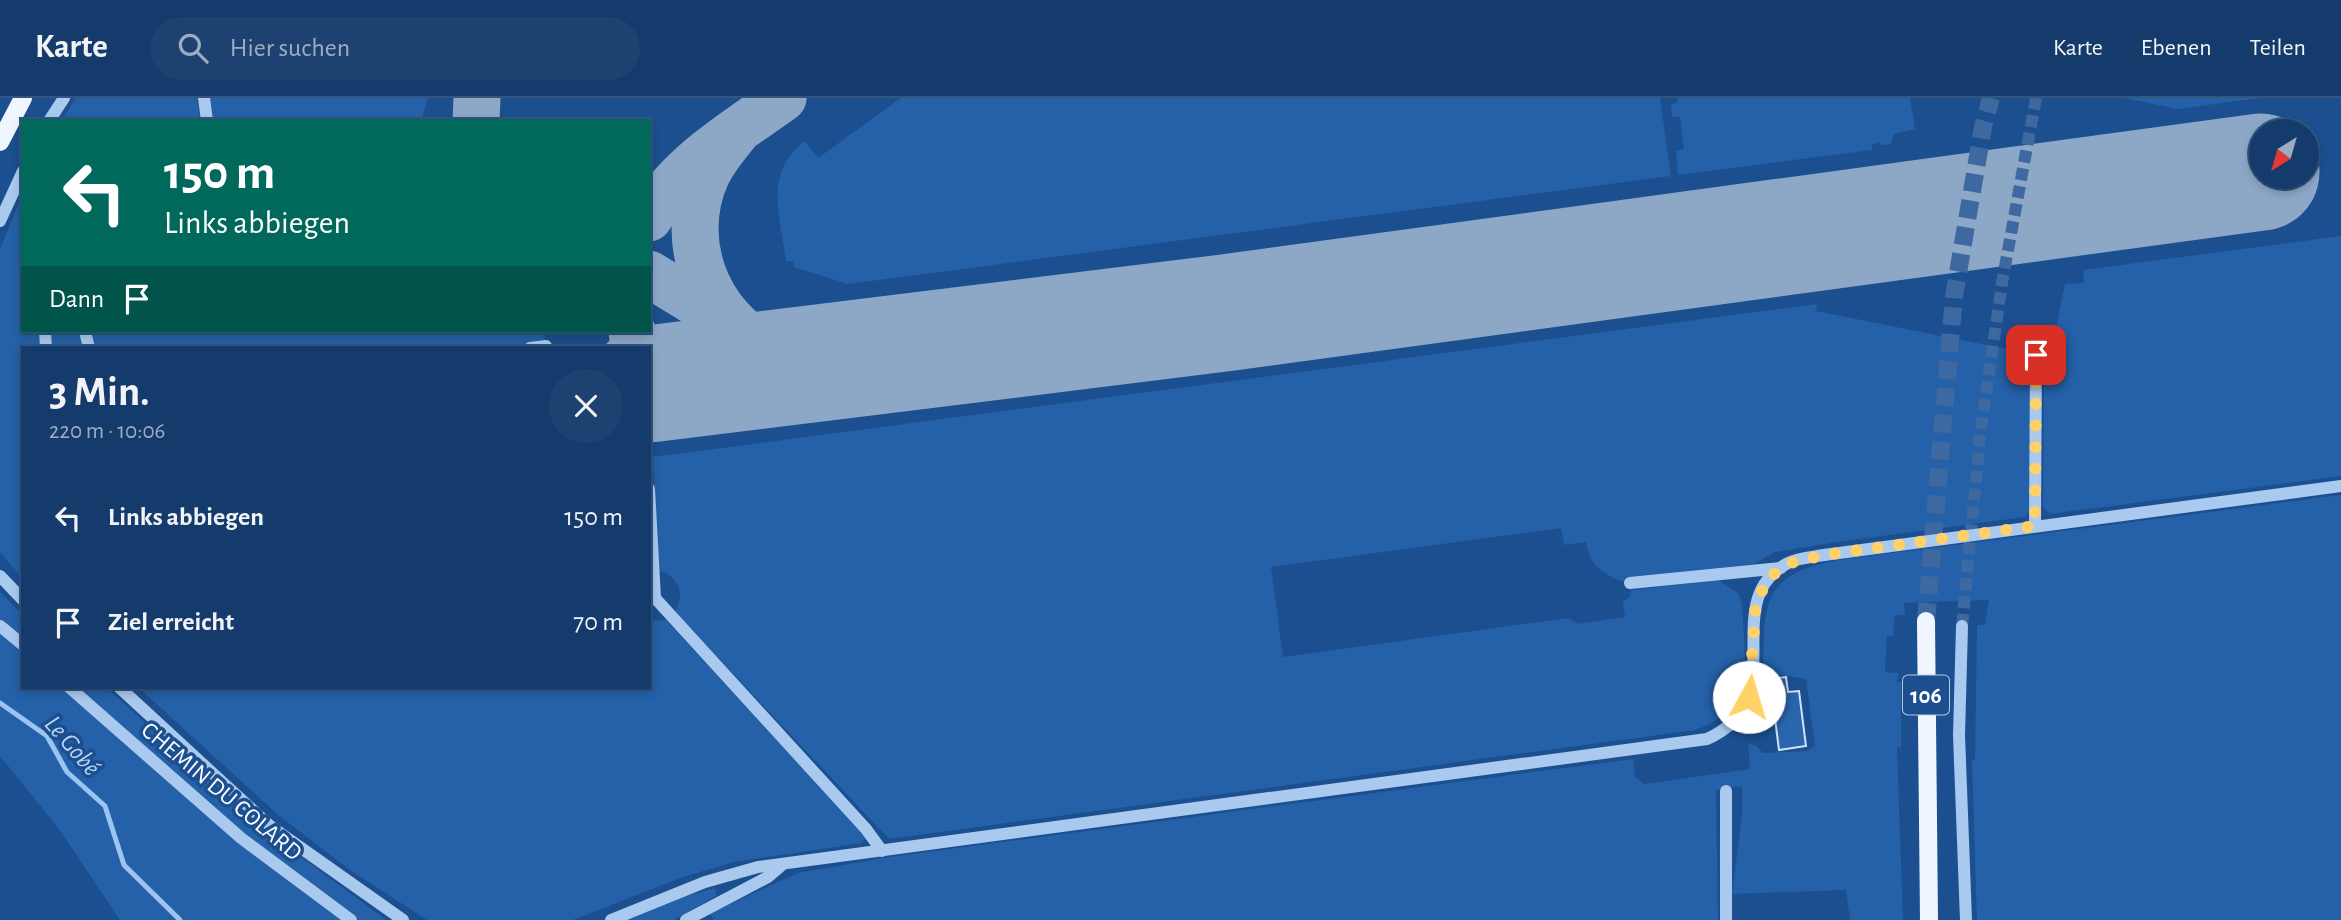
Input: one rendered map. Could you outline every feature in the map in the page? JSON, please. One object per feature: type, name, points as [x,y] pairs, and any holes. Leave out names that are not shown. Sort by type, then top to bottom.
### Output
[{"type":"main road","points":[[0,142],[23,98]]},
{"type":"main road","name":"106","points":[[1926,621],[1925,769],[1929,920]]},
{"type":"street","points":[[50,119],[64,98]]},
{"type":"street","points":[[204,98],[207,119]]},
{"type":"street","points":[[0,221],[21,176]]},
{"type":"street","points":[[2035,526],[2036,355]]},
{"type":"street","points":[[611,920],[705,882],[758,867],[1707,739],[1735,723],[1749,697],[1756,602],[1769,578],[1794,561],[2341,486]]},
{"type":"street","points":[[651,525],[655,598],[866,829],[882,851]]},
{"type":"street","points":[[1630,583],[1781,568]]},
{"type":"street","points":[[0,576],[21,598]]},
{"type":"street","points":[[0,626],[21,643]]},
{"type":"street","points":[[1962,626],[1959,735],[1966,920]]},
{"type":"street","name":"CHEMIN DU COLARD","points":[[71,689],[241,838],[351,920]]},
{"type":"street","points":[[121,689],[270,826],[403,920]]},
{"type":"street","points":[[1726,792],[1726,920]]},
{"type":"street","points":[[688,919],[768,877],[783,864]]},
{"type":"shaded area","points":[[76,98],[197,98],[200,119],[62,119]]},
{"type":"shaded area","points":[[208,98],[428,98],[422,119],[211,119]]},
{"type":"shaded area","points":[[901,98],[1660,98],[1671,176],[848,284],[794,267],[793,261],[786,261],[778,211],[779,181],[783,166],[805,141],[818,158]]},
{"type":"shaded area","points":[[1678,98],[1910,98],[1915,129],[1894,134],[1891,144],[1881,145],[1878,142],[1872,145],[1872,150],[1678,175],[1676,151],[1684,149],[1680,117],[1672,117],[1671,105],[1678,102]]},
{"type":"shaded area","points":[[2124,98],[2259,98],[2178,109]]},
{"type":"shaded area","points":[[21,199],[21,333],[40,333],[41,346],[21,346],[21,577],[0,552],[0,249]]},
{"type":"shaded area","points":[[2341,236],[2341,476],[2050,514],[2043,507],[2044,356],[2050,357],[2065,284],[2084,283],[2083,270]]},
{"type":"shaded area","points":[[1817,304],[1816,311],[2032,354],[2030,511],[2025,517],[1837,542],[1775,552],[1754,564],[1620,581],[1597,567],[1590,557],[1586,542],[1564,545],[1561,528],[1271,567],[1283,657],[1568,618],[1578,624],[1625,617],[1623,602],[1630,597],[1631,590],[1718,580],[1739,594],[1742,604],[1742,679],[1728,710],[1714,721],[1695,730],[889,839],[675,612],[680,598],[678,586],[670,576],[657,570],[653,457]]},
{"type":"shaded area","points":[[50,333],[81,333],[84,346],[52,346]]},
{"type":"shaded area","points":[[90,333],[544,333],[546,346],[93,346]]},
{"type":"shaded area","points":[[2341,495],[2341,920],[1977,920],[1972,760],[1975,760],[1977,625],[1985,625],[1989,600],[1904,603],[1905,615],[1895,615],[1893,636],[1887,636],[1885,672],[1898,673],[1897,682],[1901,682],[1901,747],[1897,747],[1903,920],[1850,920],[1846,890],[1732,894],[1742,814],[1742,786],[1716,790],[1718,920],[713,920],[710,913],[798,873],[889,857],[1633,759],[1635,777],[1644,784],[1750,769],[1748,744],[1755,745],[1763,753],[1807,751],[1815,746],[1806,679],[1763,672],[1767,610],[1772,595],[1781,583],[1794,574],[1839,560]]},
{"type":"shaded area","points":[[0,592],[21,613],[21,638],[0,620]]},
{"type":"shaded area","points":[[666,620],[866,837],[862,843],[734,862],[683,877],[573,920],[427,920],[350,870],[277,814],[140,689],[651,689],[651,621]]},
{"type":"shaded area","points":[[0,634],[21,652],[21,689],[63,689],[252,854],[341,920],[120,920],[59,829],[0,756]]},
{"type":"shaded area","points":[[77,689],[108,689],[253,821],[386,920],[359,920],[286,870]]},
{"type":"shaded area","points":[[715,888],[716,896],[674,920],[627,920],[683,897]]},
{"type":"building","points":[[1786,677],[1788,692],[1799,691],[1806,746],[1779,750],[1770,679]]},
{"type":"waterway","name":"Le Gobé","points":[[0,703],[47,736],[67,772],[105,806],[124,865],[180,920]]},
{"type":"taxiway","points":[[476,119],[477,98]]},
{"type":"taxiway","points":[[651,215],[661,199],[691,166],[783,98]]},
{"type":"taxiway","points":[[738,130],[710,168],[698,201],[695,229],[698,257],[707,283],[720,307],[739,327],[761,344],[794,357],[836,361]]},
{"type":"taxiway","points":[[651,275],[726,321]]},
{"type":"taxiway","points":[[632,333],[634,346]]},
{"type":"runway","points":[[651,384],[1224,313],[2249,174]]},
{"type":"tunnel","points":[[1926,621],[1954,296],[1983,127],[1991,98]]},
{"type":"tunnel","points":[[1962,626],[1980,436],[2002,283],[2036,98]]},
{"type":"route","points":[[1749,697],[1753,677],[1756,602],[1769,578],[1787,564],[1824,555],[2035,526],[2036,355]]}]
